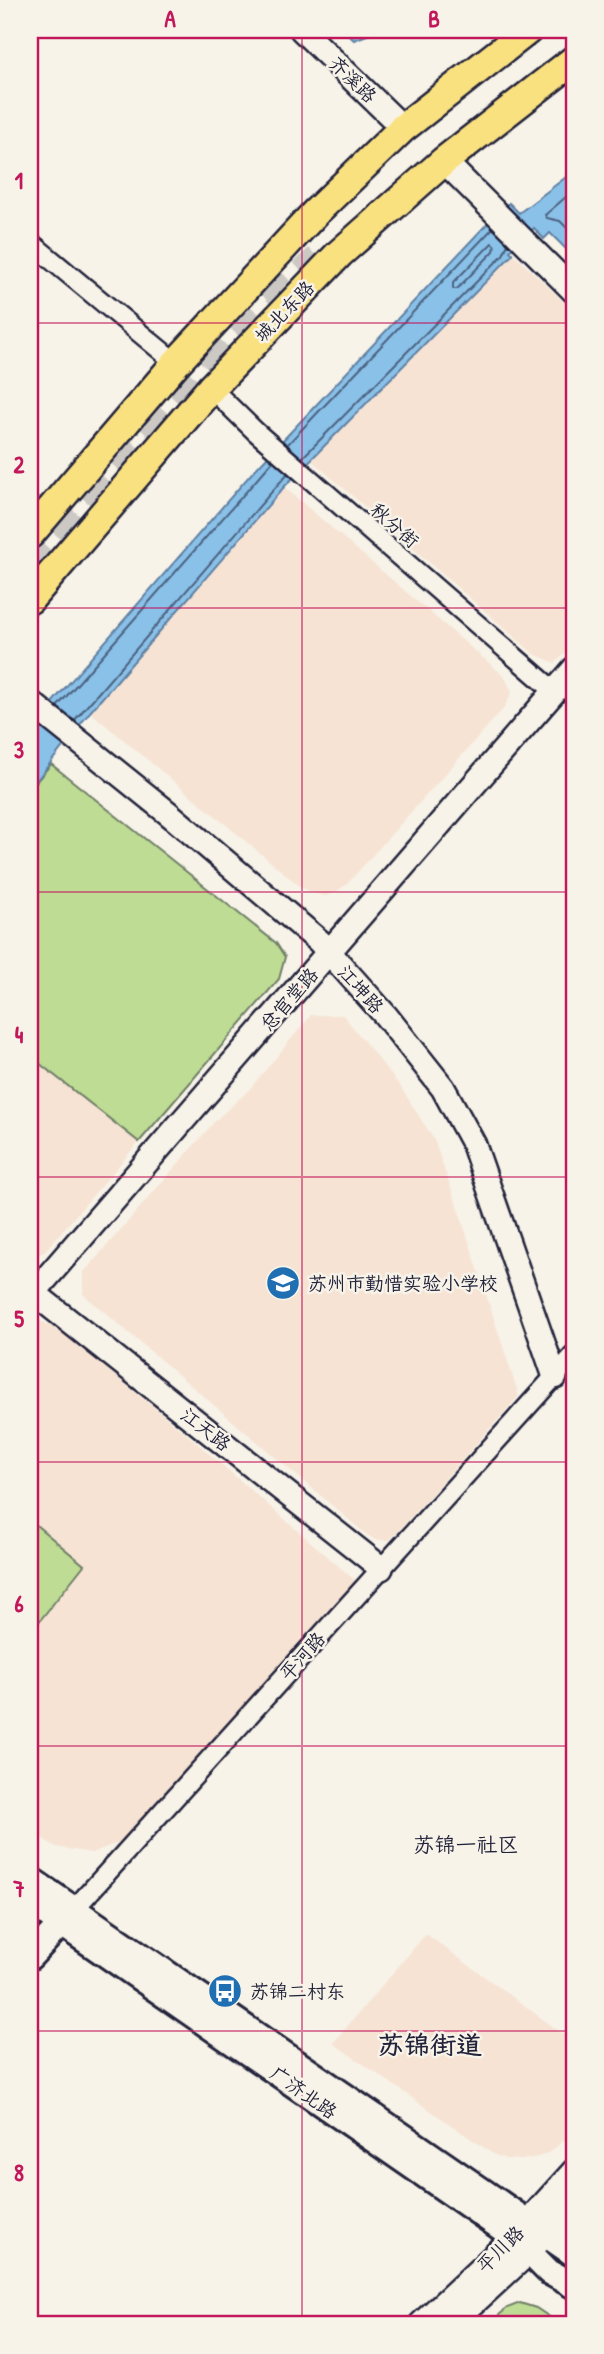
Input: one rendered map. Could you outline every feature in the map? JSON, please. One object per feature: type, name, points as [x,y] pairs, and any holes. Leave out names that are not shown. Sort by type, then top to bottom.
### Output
[{"type":"main road","points":[[30,534],[176,363],[316,212],[403,128],[528,30]]},
{"type":"main road","name":"城北东路","points":[[30,599],[211,388],[339,254],[444,161],[574,60]]},
{"type":"main road","name":"广济北路","points":[[30,1879],[67,1916],[546,2228],[574,2254]]},
{"type":"main road","name":"广济北路","points":[[30,1902],[67,1916]]},
{"type":"main road","name":"平河路","points":[[30,1957],[67,1916]]},
{"type":"main road","name":"广济北路","points":[[546,2228],[549,2272],[574,2286]]},
{"type":"main road","points":[[549,2272],[574,2293]]},
{"type":"street","name":"齐溪路","points":[[302,30],[403,128]]},
{"type":"street","points":[[444,161],[574,291]]},
{"type":"street","points":[[30,242],[176,363]]},
{"type":"street","name":"秋分街","points":[[211,388],[256,432],[554,691]]},
{"type":"street","name":"总官堂路","points":[[31,1293],[574,669]]},
{"type":"street","name":"江坤路","points":[[30,702],[168,813],[319,941],[386,1016],[443,1088],[474,1145],[555,1377]]},
{"type":"street","name":"江天路","points":[[31,1293],[382,1568]]},
{"type":"street","name":"平河路","points":[[67,1916],[574,1355]]},
{"type":"street","name":"平川路","points":[[451,2324],[546,2228],[574,2171]]},
{"type":"street","name":"平川路","points":[[421,2324],[546,2228]]},
{"type":"shaded area","points":[[513,254],[574,311],[574,645],[555,663],[534,654],[310,459]]},
{"type":"shaded area","points":[[284,487],[504,676],[512,692],[504,708],[347,884],[325,896],[301,887],[90,712]]},
{"type":"shaded area","name":"苏州市勤惜实验小学校","points":[[311,1015],[343,1015],[400,1086],[434,1140],[519,1396],[389,1540],[376,1540],[367,1535],[83,1294],[84,1272],[216,1120],[250,1089]]},
{"type":"shaded area","points":[[30,1056],[139,1142],[44,1252],[32,1257],[30,1256]]},
{"type":"shaded area","points":[[40,1321],[58,1328],[191,1438],[358,1583],[122,1841],[91,1853],[56,1847],[30,1831],[30,1633],[84,1565],[30,1520],[30,1333]]},
{"type":"shaded area","points":[[426,1934],[574,2042],[574,2132],[550,2152],[521,2160],[506,2159],[493,2154],[333,2043]]},
{"type":"green space","points":[[51,764],[276,943],[285,957],[279,979],[139,1142],[30,1056],[30,789]]},
{"type":"green space","points":[[30,1520],[84,1565],[30,1633]]},
{"type":"green space","points":[[520,2303],[536,2308],[560,2324],[489,2324],[507,2308]]},
{"type":"water","points":[[343,30],[380,30],[354,40]]},
{"type":"water","points":[[574,171],[574,257],[550,233],[544,239],[534,228],[510,251],[513,254],[284,487],[90,712],[30,789],[30,728],[251,474],[509,203],[519,213]]},
{"type":"tunnel","points":[[30,572],[265,308],[319,259]]},
{"type":"place","name":"苏州市勤惜实验小学校","points":[[283,1283]]},
{"type":"place","name":"苏锦二村东","points":[[225,1991]]},
{"type":"district","name":"苏锦一社区","points":[[466,1845]]},
{"type":"district","name":"苏锦街道","points":[[430,2045]]}]
